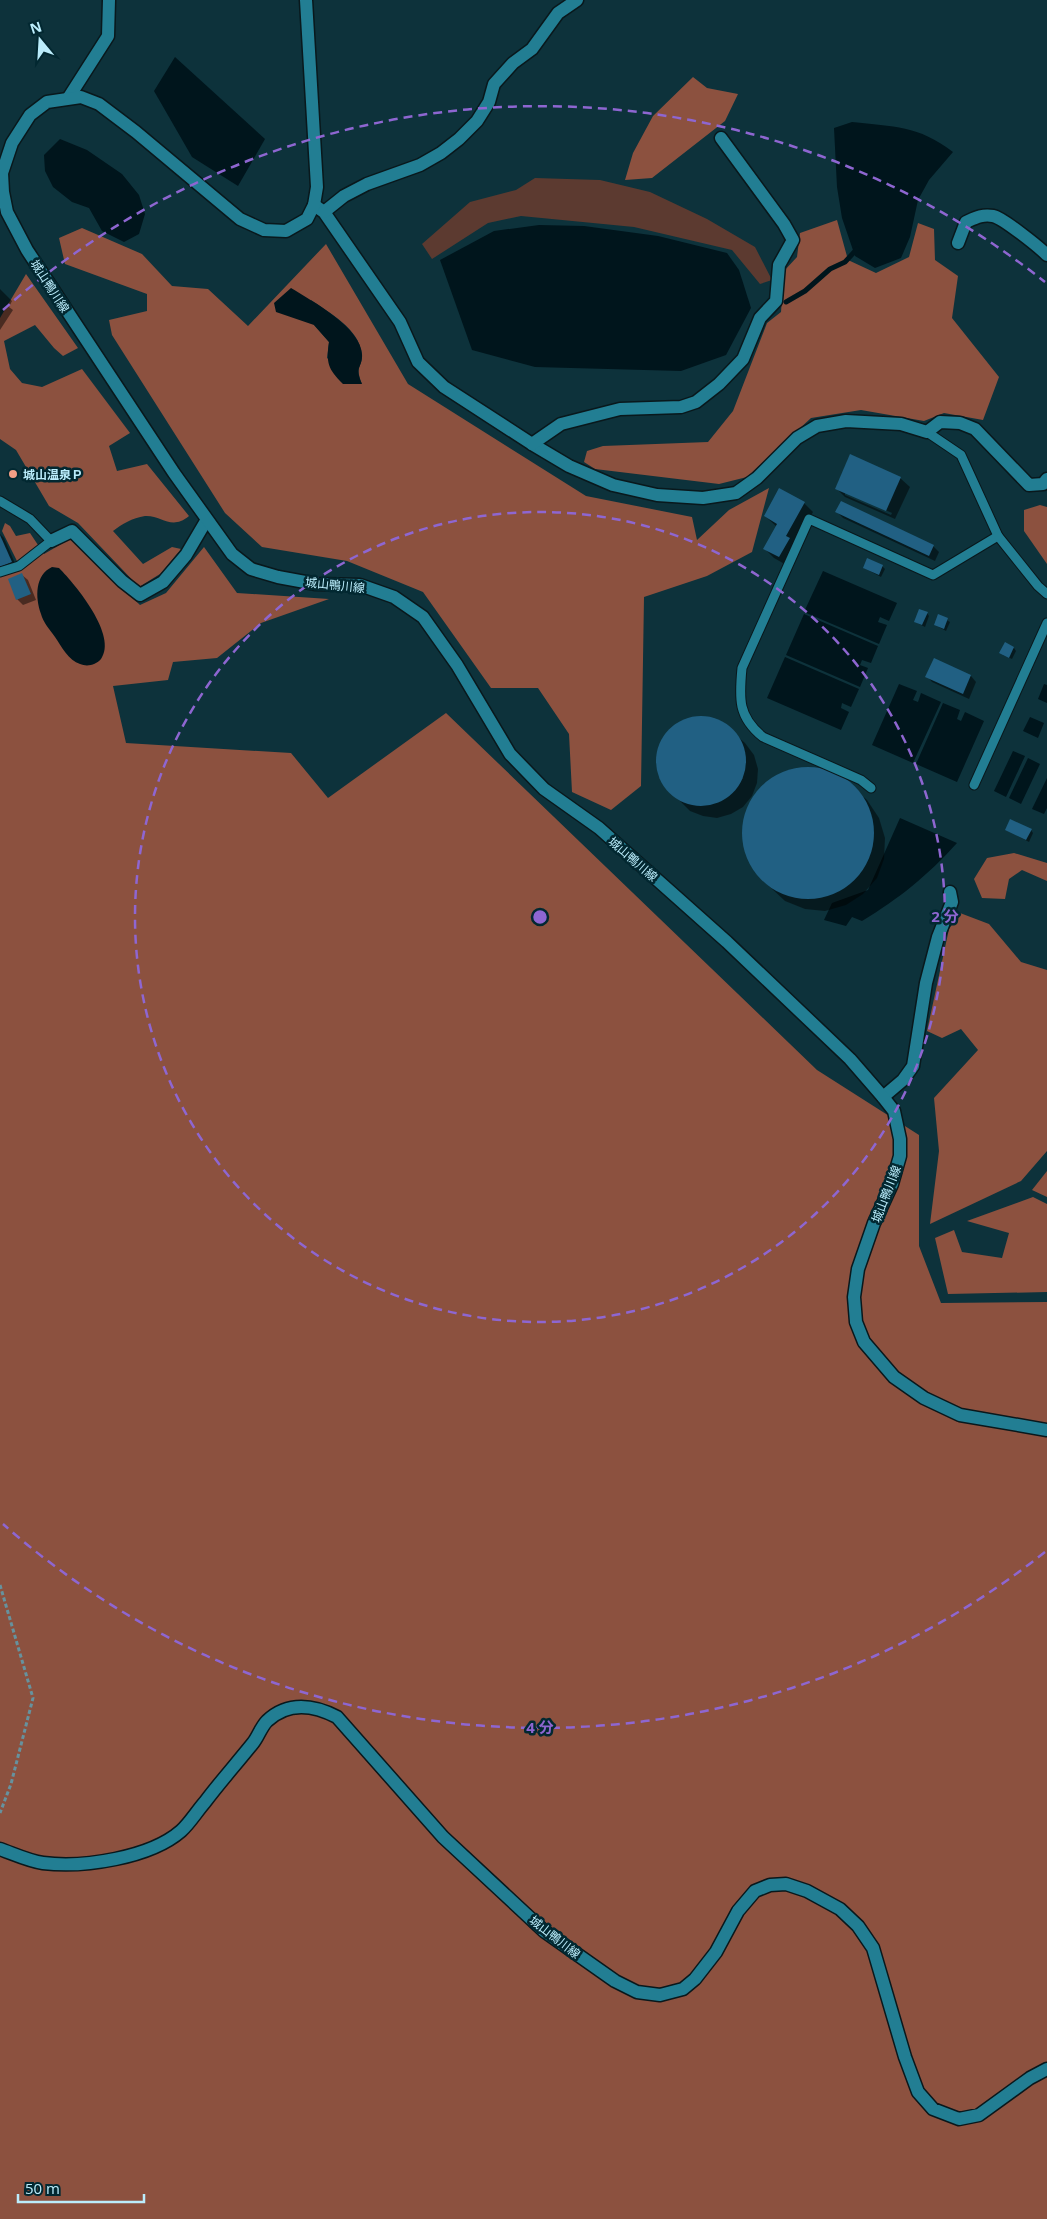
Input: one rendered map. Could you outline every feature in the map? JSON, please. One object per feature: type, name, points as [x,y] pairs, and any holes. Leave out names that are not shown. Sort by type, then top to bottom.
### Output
[{"type":"main road","points":[[69,97],[108,36],[109,0]]},
{"type":"main road","points":[[306,0],[319,208],[400,322],[418,362],[444,387],[532,444],[570,466],[614,485],[656,495],[703,498],[736,493],[757,478],[797,438],[817,426],[846,421],[901,424],[927,432],[940,422],[960,423],[975,429],[1029,485],[1042,484],[1047,479]]},
{"type":"main road","name":"城山鴨川線","points":[[577,0],[558,13],[532,49],[513,63],[494,84],[488,102],[477,121],[459,139],[441,153],[420,165],[367,184],[319,208],[306,219],[286,231],[264,230],[240,218],[136,132],[99,104],[81,97],[69,97],[47,102],[30,115],[12,143],[2,174],[2,192],[7,212],[38,266],[206,521],[232,554],[251,569],[278,577],[316,584],[360,585],[394,597],[423,617],[456,665],[510,754],[544,789],[598,828],[727,942],[850,1059],[883,1097],[894,1111],[900,1139],[900,1156],[892,1184],[874,1223],[858,1269],[854,1306],[856,1322],[864,1342],[894,1377],[924,1398],[960,1415],[1047,1430]]},
{"type":"main road","points":[[532,444],[561,424],[620,408],[681,407],[696,402],[719,384],[743,358],[760,318],[776,300],[780,265],[793,240],[784,224],[721,138]]},
{"type":"main road","points":[[958,243],[966,222],[981,215],[994,216],[1039,247],[1047,255]]},
{"type":"main road","points":[[51,541],[72,531],[122,581],[140,596],[163,582],[186,555],[206,521]]},
{"type":"main road","points":[[883,1097],[903,1080],[913,1066],[926,983],[938,937],[952,902],[950,892]]},
{"type":"main road","name":"城山鴨川線","points":[[0,1849],[43,1863],[75,1863],[101,1862],[132,1855],[163,1843],[181,1831],[254,1741],[266,1722],[277,1714],[297,1707],[319,1708],[337,1717],[443,1837],[544,1931],[615,1981],[637,1992],[660,1995],[683,1989],[695,1979],[716,1952],[738,1911],[755,1891],[770,1885],[786,1884],[807,1890],[840,1909],[858,1926],[873,1948],[905,2057],[918,2092],[933,2109],[959,2118],[979,2115],[1030,2078],[1047,2069]]},
{"type":"lane","points":[[927,432],[961,455],[998,536],[1038,586],[1047,594]]},
{"type":"lane","points":[[0,501],[30,519],[51,541],[18,566],[0,572]]},
{"type":"lane","points":[[871,788],[861,780],[763,737],[749,726],[744,715],[740,687],[742,668],[809,519],[933,575],[998,536]]},
{"type":"lane","points":[[974,785],[1047,624]]},
{"type":"path","points":[[0,1585],[33,1698],[11,1784],[0,1813]]},
{"type":"shaded area","points":[[693,77],[707,88],[738,94],[725,121],[652,178],[625,180],[633,153],[653,116]]},
{"type":"shaded area","points":[[535,178],[600,180],[650,192],[707,219],[755,247],[772,280],[760,284],[732,250],[634,227],[521,216],[488,223],[432,259],[422,244],[470,202],[516,190]]},
{"type":"shaded area","points":[[837,220],[848,260],[876,273],[909,257],[918,223],[934,229],[935,260],[958,276],[952,318],[999,377],[983,420],[944,413],[924,421],[861,410],[811,418],[747,477],[719,484],[595,469],[584,462],[587,451],[603,446],[708,442],[733,411],[767,323],[781,312],[784,271],[797,257],[800,233]]},
{"type":"shaded area","points":[[82,228],[142,254],[172,286],[208,289],[248,326],[326,244],[408,384],[586,496],[692,517],[697,540],[729,510],[769,488],[752,552],[707,576],[644,597],[641,786],[611,810],[572,792],[569,734],[538,688],[491,688],[423,592],[347,561],[262,547],[225,513],[112,335],[109,320],[147,311],[147,294],[65,264],[59,238]],"holes":[[[311,300],[350,329],[360,345],[362,354],[359,373],[362,384],[327,358],[329,342],[314,325]]]},
{"type":"shaded area","points":[[26,274],[78,348],[63,356],[35,325],[4,341],[10,369],[22,383],[42,387],[82,369],[130,433],[109,446],[117,471],[147,464],[189,516],[183,520],[172,522],[145,516],[127,522],[113,531],[143,564],[172,547],[181,549],[160,574],[139,587],[78,523],[49,506],[16,450],[0,439],[0,318]]},
{"type":"shaded area","points":[[1040,505],[1047,507],[1047,564],[1024,531],[1024,510]]},
{"type":"shaded area","points":[[5,523],[10,526],[16,536],[30,533],[44,554],[70,539],[140,605],[166,593],[204,547],[237,593],[329,599],[261,623],[217,658],[173,662],[168,680],[113,686],[126,743],[291,753],[328,798],[446,713],[817,1070],[919,1135],[919,1246],[941,1303],[1047,1302],[1047,2219],[0,2219],[0,576],[20,567],[2,531]]},
{"type":"shaded area","points":[[1014,853],[1047,863],[1047,881],[1022,870],[1009,879],[1005,899],[982,898],[974,879],[987,858]]},
{"type":"shaded area","points":[[960,913],[989,924],[1021,962],[1047,970],[1047,1151],[1021,1181],[930,1224],[939,1151],[934,1098],[978,1050],[961,1029],[942,1038],[927,1031],[949,929]]},
{"type":"shaded area","points":[[1047,1171],[1047,1197],[1032,1190]]},
{"type":"shaded area","points":[[1033,1197],[1047,1204],[1047,1292],[948,1294],[935,1238],[954,1230],[962,1252],[1002,1258],[1009,1233],[967,1221]]},
{"type":"water","points":[[175,57],[265,139],[238,186],[192,157],[154,91]]},
{"type":"water","points":[[852,122],[917,132],[940,143],[953,152],[929,180],[918,200],[910,237],[901,258],[875,268],[855,256],[842,218],[837,187],[834,128]]},
{"type":"water","points":[[60,139],[87,150],[122,174],[139,195],[145,214],[139,234],[124,242],[102,231],[89,208],[72,202],[53,187],[45,171],[44,155]]},
{"type":"water","points":[[539,225],[584,226],[658,236],[727,253],[739,270],[751,308],[726,355],[681,371],[535,367],[472,350],[440,260],[494,231]]},
{"type":"water","points":[[291,288],[334,316],[354,335],[360,345],[362,355],[358,370],[362,384],[343,384],[334,374],[328,361],[329,342],[314,325],[276,312],[274,303]]},
{"type":"water","points":[[52,567],[59,568],[75,586],[93,611],[100,625],[105,649],[101,659],[94,664],[83,665],[72,660],[42,617],[37,594],[39,581],[42,575]]},
{"type":"water","points":[[823,571],[897,603],[889,621],[880,617],[878,622],[887,625],[879,644],[804,612]]},
{"type":"water","points":[[804,614],[878,646],[871,663],[862,660],[860,665],[868,668],[860,687],[786,655]]},
{"type":"water","points":[[785,657],[859,689],[851,707],[842,703],[841,708],[849,712],[841,730],[767,698]]},
{"type":"water","points":[[899,684],[917,691],[913,700],[918,702],[921,693],[941,702],[913,763],[872,745]]},
{"type":"water","points":[[1044,684],[1047,685],[1047,703],[1038,699]]},
{"type":"water","points":[[943,703],[960,710],[957,719],[961,721],[965,712],[984,721],[957,782],[916,764]]},
{"type":"water","points":[[1030,717],[1044,723],[1038,738],[1023,731]]},
{"type":"water","points":[[1013,751],[1025,756],[1006,797],[994,791]]},
{"type":"water","points":[[1028,758],[1040,764],[1021,804],[1009,798]]},
{"type":"water","points":[[1047,778],[1047,808],[1044,814],[1032,809]]},
{"type":"water","points":[[900,818],[957,843],[912,886],[889,904],[862,921],[852,917],[846,926],[824,920],[832,903],[868,890]]},
{"type":"building","points":[[850,454],[901,477],[886,511],[835,489]]},
{"type":"building","points":[[779,488],[805,502],[786,536],[790,538],[779,557],[763,549],[777,524],[764,516]]},
{"type":"building","points":[[841,501],[934,545],[929,556],[835,512]]},
{"type":"building","points":[[0,535],[12,562],[0,567]]},
{"type":"building","points":[[867,558],[883,565],[879,575],[863,568]]},
{"type":"building","points":[[22,573],[31,594],[16,600],[8,579]]},
{"type":"building","points":[[919,609],[928,612],[922,625],[914,622]]},
{"type":"building","points":[[938,614],[948,618],[944,629],[934,625]]},
{"type":"building","points":[[1005,642],[1014,647],[1009,658],[999,653]]},
{"type":"building","points":[[934,658],[971,675],[963,694],[925,677]]},
{"type":"building","points":[[701,716],[718,720],[733,729],[742,744],[746,761],[742,778],[733,793],[718,802],[701,806],[684,802],[669,793],[660,778],[656,761],[660,744],[669,729],[684,720]]},
{"type":"building","points":[[808,767],[833,772],[854,787],[869,808],[874,833],[869,858],[854,879],[833,894],[808,899],[783,894],[762,879],[747,858],[742,833],[747,808],[762,787],[783,772]]},
{"type":"building","points":[[1010,819],[1032,829],[1026,840],[1005,830]]},
{"type":"waterway","points":[[786,302],[805,291],[830,269],[845,262],[857,249]]},
{"type":"place","name":"城山温泉Ｐ","points":[[13,474]]}]
